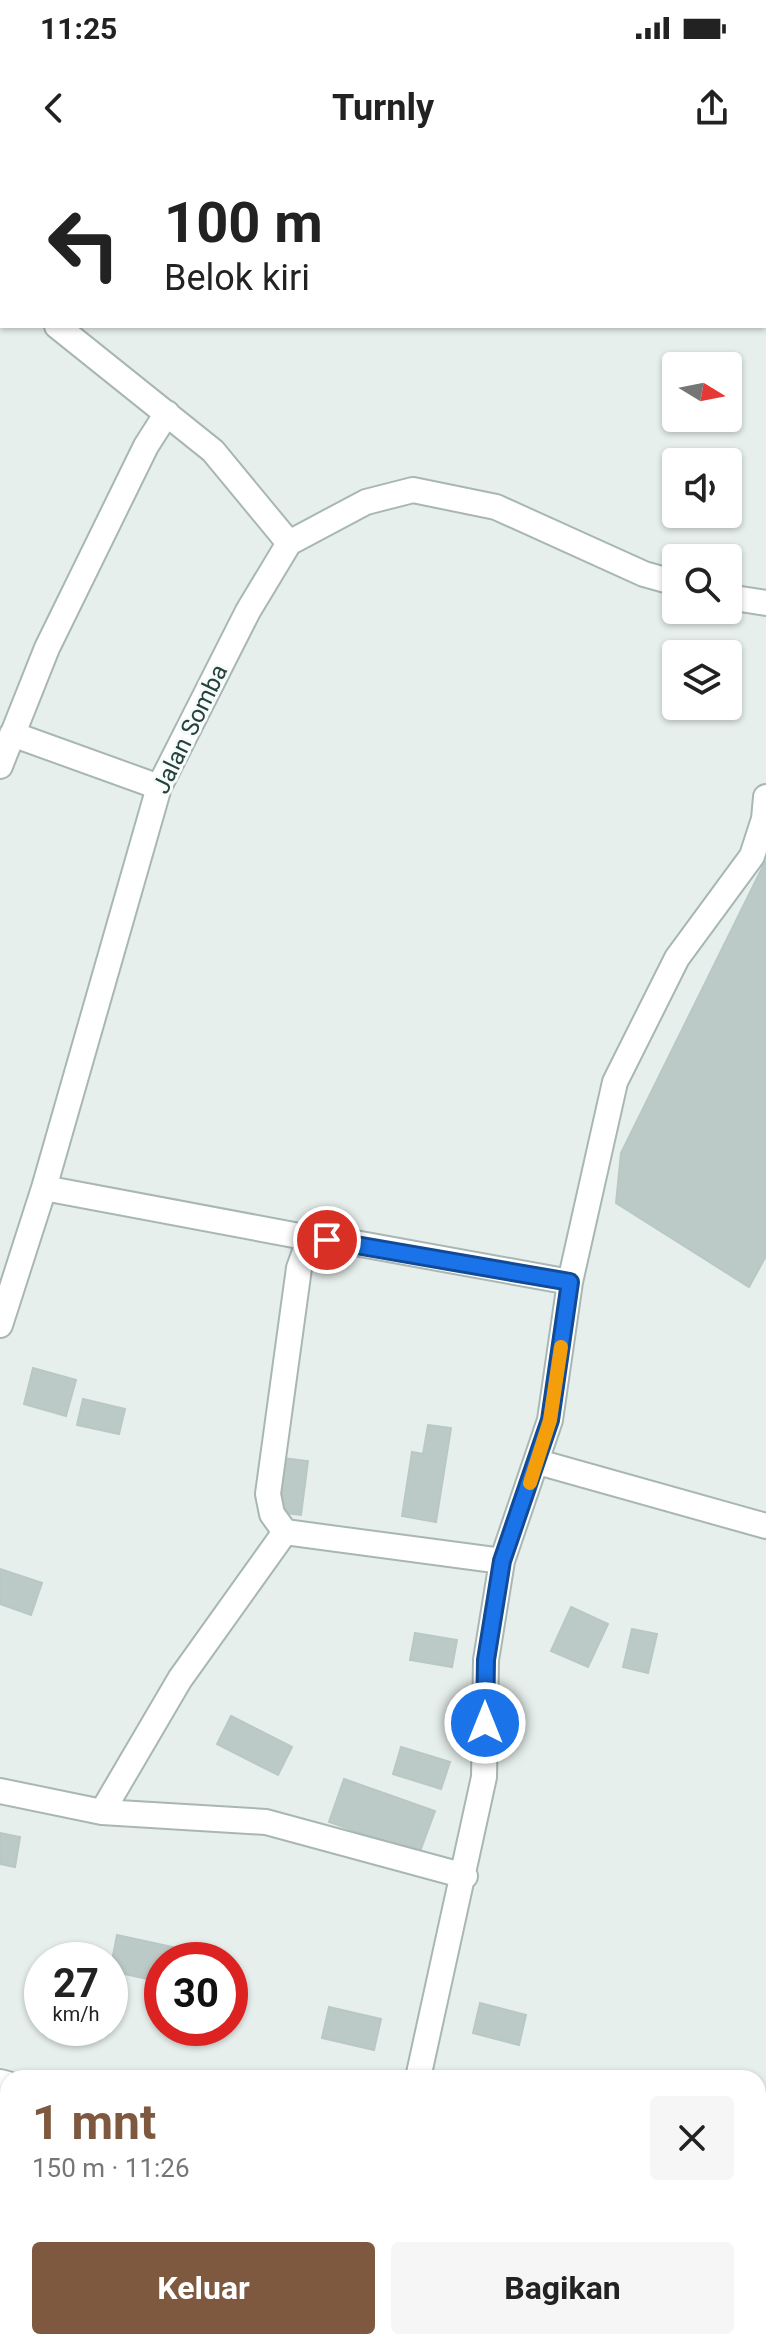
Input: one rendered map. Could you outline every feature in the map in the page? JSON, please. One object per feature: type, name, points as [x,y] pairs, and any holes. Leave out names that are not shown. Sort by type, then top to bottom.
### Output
[{"type":"street","points":[[60,328],[213,451],[289,543],[366,502],[413,490],[496,507],[644,574],[662,579]]},
{"type":"street","points":[[0,766],[47,648],[146,446],[167,413]]},
{"type":"street","name":"Jalan Somba","points":[[0,1325],[44,1188],[159,787],[248,611],[289,543]]},
{"type":"street","points":[[742,599],[766,603]]},
{"type":"street","points":[[12,734],[159,787]]},
{"type":"street","points":[[420,2070],[465,1876],[484,1777],[486,1660],[502,1561],[538,1462],[552,1410],[570,1282],[615,1082],[677,958],[752,856],[764,819],[766,797]]},
{"type":"street","points":[[44,1188],[310,1238],[344,1241],[570,1282]]},
{"type":"street","points":[[310,1238],[299,1268],[268,1494],[272,1514],[285,1532],[502,1561]]},
{"type":"street","points":[[538,1462],[766,1526]]},
{"type":"street","points":[[102,1812],[180,1679],[285,1532]]},
{"type":"street","points":[[0,1791],[102,1812],[266,1822],[465,1876]]},
{"type":"building","points":[[766,860],[766,1256],[749,1287],[616,1203],[621,1153]]},
{"type":"building","points":[[33,1368],[76,1380],[66,1416],[24,1404]]},
{"type":"building","points":[[83,1399],[125,1409],[119,1434],[77,1425]]},
{"type":"building","points":[[428,1425],[451,1428],[436,1522],[402,1516],[412,1452],[423,1454]]},
{"type":"building","points":[[283,1458],[308,1461],[301,1515],[276,1512]]},
{"type":"building","points":[[0,1569],[42,1583],[31,1615],[0,1604]]},
{"type":"building","points":[[571,1607],[608,1624],[588,1667],[551,1651]]},
{"type":"building","points":[[632,1629],[657,1634],[648,1673],[623,1667]]},
{"type":"building","points":[[415,1633],[457,1640],[452,1667],[410,1660]]},
{"type":"building","points":[[231,1716],[292,1747],[278,1775],[217,1744]]},
{"type":"building","points":[[401,1747],[450,1762],[441,1789],[393,1774]]},
{"type":"building","points":[[344,1779],[435,1811],[419,1854],[329,1822]]},
{"type":"building","points":[[0,1833],[20,1837],[15,1867],[0,1864]]},
{"type":"building","points":[[117,1935],[149,1942],[144,1942],[144,1978],[128,1975],[128,1942],[116,1942]]},
{"type":"building","points":[[480,2003],[526,2015],[519,2045],[473,2033]]},
{"type":"building","points":[[329,2007],[381,2019],[374,2050],[322,2038]]},
{"type":"slow traffic","points":[[530,1483],[550,1420],[561,1347]]},
{"type":"route","points":[[327,1240],[570,1282],[550,1420],[502,1561],[486,1660],[485,1723]]}]
